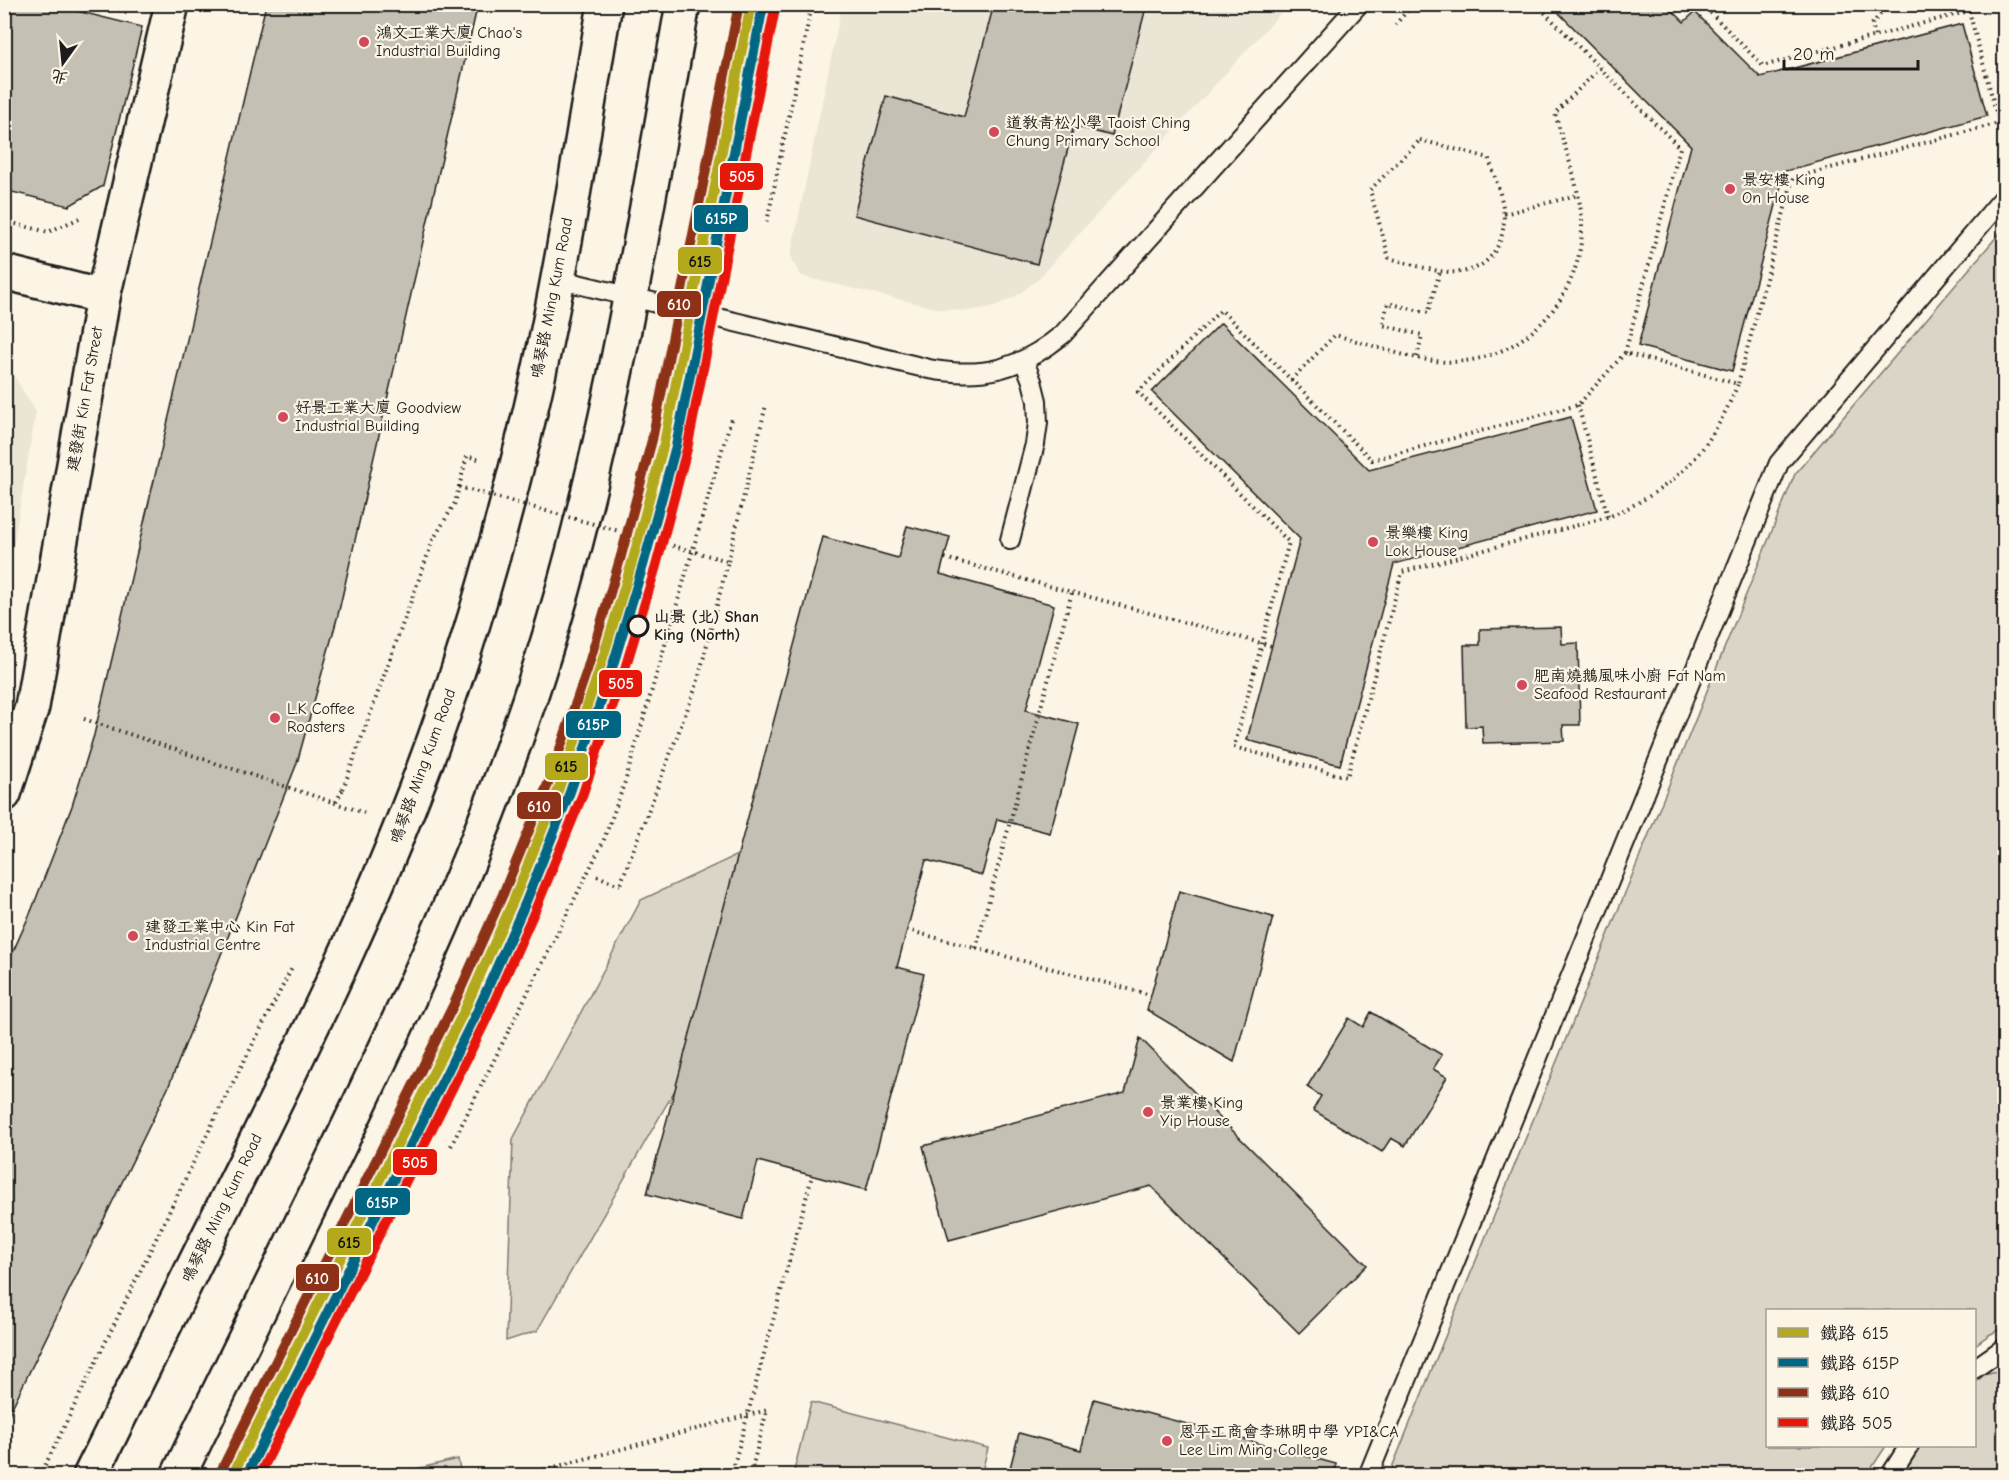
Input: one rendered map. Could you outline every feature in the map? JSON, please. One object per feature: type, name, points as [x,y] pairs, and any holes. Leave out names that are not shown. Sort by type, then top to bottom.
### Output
[{"type":"main road","name":"建發街 Kin Fat Street","points":[[4,794],[32,707],[103,297],[172,4]]},
{"type":"main road","name":"鳴琴路 Ming Kum Road","points":[[90,1476],[325,1002],[377,886],[420,779],[465,648],[502,527],[532,404],[606,4]]},
{"type":"main road","points":[[178,1476],[394,1033],[448,916],[495,796],[538,674],[575,550],[606,424],[683,4]]},
{"type":"main road","points":[[4,272],[103,297]]},
{"type":"lane","points":[[556,279],[953,374],[1001,370],[1024,361],[1063,334],[1359,4]]},
{"type":"lane","points":[[1368,1476],[1779,463],[2004,197]]},
{"type":"lane","points":[[1010,540],[1035,444],[1038,423],[1037,401],[1024,361]]},
{"type":"lane","points":[[1976,1368],[2004,1348]]},
{"type":"lane","points":[[1890,1476],[1908,1447]]},
{"type":"path","points":[[767,222],[812,4]]},
{"type":"path","points":[[1395,25],[1413,4]]},
{"type":"path","points":[[1536,4],[1680,148],[1625,353],[1578,405],[1372,460],[1221,310],[1138,392],[1289,542],[1234,747],[1347,777],[1402,572],[1608,517],[1638,504],[1665,487],[1689,466],[1710,441],[1726,413],[1738,384],[1793,178],[1999,123],[1969,11],[1763,66],[1702,4]]},
{"type":"path","points":[[1875,36],[1872,24],[1889,4]]},
{"type":"path","points":[[1292,380],[1335,335],[1429,360],[1458,361],[1487,356],[1514,345],[1538,328],[1558,306],[1572,281],[1580,253],[1582,224],[1578,195],[1555,113],[1600,68]]},
{"type":"path","points":[[1420,140],[1489,158],[1504,214],[1503,231],[1498,247],[1487,261],[1473,269],[1456,273],[1440,272],[1389,258],[1370,190],[1420,140]]},
{"type":"path","points":[[1504,214],[1578,195]]},
{"type":"path","points":[[1417,357],[1422,335],[1382,325],[1388,303],[1428,313],[1440,272]]},
{"type":"path","points":[[1625,353],[1738,384]]},
{"type":"path","points":[[597,876],[620,885],[697,684],[766,405]]},
{"type":"path","points":[[1578,405],[1608,517]]},
{"type":"path","points":[[451,1146],[603,842],[625,782],[731,419]]},
{"type":"path","points":[[475,470],[481,448]]},
{"type":"path","points":[[336,802],[343,789],[433,540],[455,503],[467,456],[478,459]]},
{"type":"path","points":[[470,492],[472,481]]},
{"type":"path","points":[[459,487],[728,561]]},
{"type":"path","points":[[945,558],[1272,646]]},
{"type":"path","points":[[976,948],[1072,592]]},
{"type":"path","points":[[84,719],[371,815]]},
{"type":"path","points":[[907,930],[1151,995]]},
{"type":"path","points":[[40,1476],[219,1110],[295,962]]},
{"type":"path","points":[[731,1476],[812,1176]]},
{"type":"path","points":[[521,1476],[767,1410],[750,1476]]},
{"type":"shaded area","name":"道教青松小學 Taoist Ching Chung Primary School","points":[[842,5],[1288,5],[1036,281],[1015,297],[992,307],[966,311],[940,309],[808,278],[801,275],[792,262],[791,254]]},
{"type":"shaded area","points":[[2004,228],[2004,1327],[1976,1344],[1976,1309],[1766,1309],[1766,1447],[1885,1447],[1867,1475],[1389,1475],[1795,474]]},
{"type":"shaded area","points":[[5,361],[36,412],[5,594]]},
{"type":"shaded area","points":[[739,854],[676,1088],[537,1331],[506,1341],[513,1139],[641,900]]},
{"type":"shaded area","points":[[2004,1369],[2004,1475],[1882,1476],[1906,1447],[1976,1447],[1976,1382],[1985,1374]]},
{"type":"shaded area","points":[[811,1402],[988,1448],[981,1475],[793,1475]]},
{"type":"shaded area","points":[[458,1459],[461,1475],[391,1475]]},
{"type":"building","points":[[4,4],[49,4],[142,27],[103,186],[69,206],[4,190]]},
{"type":"building","points":[[266,4],[478,4],[338,615],[297,763],[168,1088],[4,1424],[4,972],[32,909],[72,806],[94,735]]},
{"type":"building","points":[[994,4],[1147,4],[1112,136],[1074,126],[1037,264],[854,215],[886,96],[964,117]]},
{"type":"building","name":"景安樓 King On House","points":[[1550,4],[1666,4],[1684,22],[1695,12],[1760,77],[1962,24],[1987,116],[1785,171],[1732,371],[1638,346],[1691,146]]},
{"type":"building","name":"景樂樓 King Lok House","points":[[1221,323],[1369,470],[1571,417],[1597,510],[1394,564],[1340,765],[1247,740],[1300,539],[1152,392]]},
{"type":"building","points":[[907,526],[950,537],[940,574],[1054,605],[1026,710],[1079,724],[1050,833],[997,819],[982,875],[926,860],[897,967],[924,974],[866,1190],[758,1161],[743,1219],[647,1194],[823,537],[898,558]]},
{"type":"building","name":"肥南燒鵝風味小廚 Fat Nam Seafood Restaurant","points":[[1561,627],[1562,644],[1578,643],[1580,725],[1563,725],[1564,741],[1483,743],[1482,726],[1466,727],[1464,645],[1480,645],[1480,629]]},
{"type":"building","points":[[1179,891],[1273,917],[1234,1062],[1147,1010]]},
{"type":"building","points":[[1371,1012],[1442,1055],[1433,1069],[1447,1077],[1405,1146],[1391,1138],[1382,1152],[1313,1110],[1321,1096],[1307,1087],[1349,1018],[1363,1027]]},
{"type":"building","name":"景業樓 King Yip House","points":[[1140,1038],[1367,1265],[1299,1333],[1151,1186],[949,1240],[923,1146],[1125,1093]]},
{"type":"building","name":"恩平工商會李琳明中學 YPI&CA Lee Lim Ming College","points":[[1094,1399],[1336,1464],[1335,1476],[1008,1476],[1019,1433],[1081,1450]]},
{"type":"rail line","name":"610","points":[[221,1471],[454,1004],[503,894],[548,784],[587,670],[652,440],[739,4]]},
{"type":"rail line","name":"615","points":[[232,1476],[465,1009],[514,899],[559,788],[598,674],[633,559],[664,443],[751,4]]},
{"type":"rail line","name":"615P","points":[[246,1476],[476,1014],[525,904],[570,792],[609,678],[676,446],[763,6]]},
{"type":"rail line","name":"505","points":[[259,1476],[486,1020],[536,908],[582,796],[621,682],[656,566],[687,449],[775,9]]},
{"type":"place","name":"鴻文工業大廈 Chao's Industrial Building","points":[[364,42]]},
{"type":"place","name":"道教青松小學 Taoist Ching Chung Primary School","points":[[994,132]]},
{"type":"place","name":"景安樓 King On House","points":[[1730,189]]},
{"type":"place","name":"好景工業大廈 Goodview Industrial Building","points":[[283,417]]},
{"type":"place","name":"景樂樓 King Lok House","points":[[1373,542]]},
{"type":"place","name":"山景 (北) Shan King (North)","points":[[638,626]]},
{"type":"place","name":"肥南燒鵝風味小廚 Fat Nam Seafood Restaurant","points":[[1522,685]]},
{"type":"place","name":"L.K Coffee Roasters","points":[[275,718]]},
{"type":"place","name":"建發工業中心 Kin Fat Industrial Centre","points":[[133,936]]},
{"type":"place","name":"景業樓 King Yip House","points":[[1148,1112]]},
{"type":"place","name":"恩平工商會李琳明中學 YPI&CA Lee Lim Ming College","points":[[1167,1441]]}]
